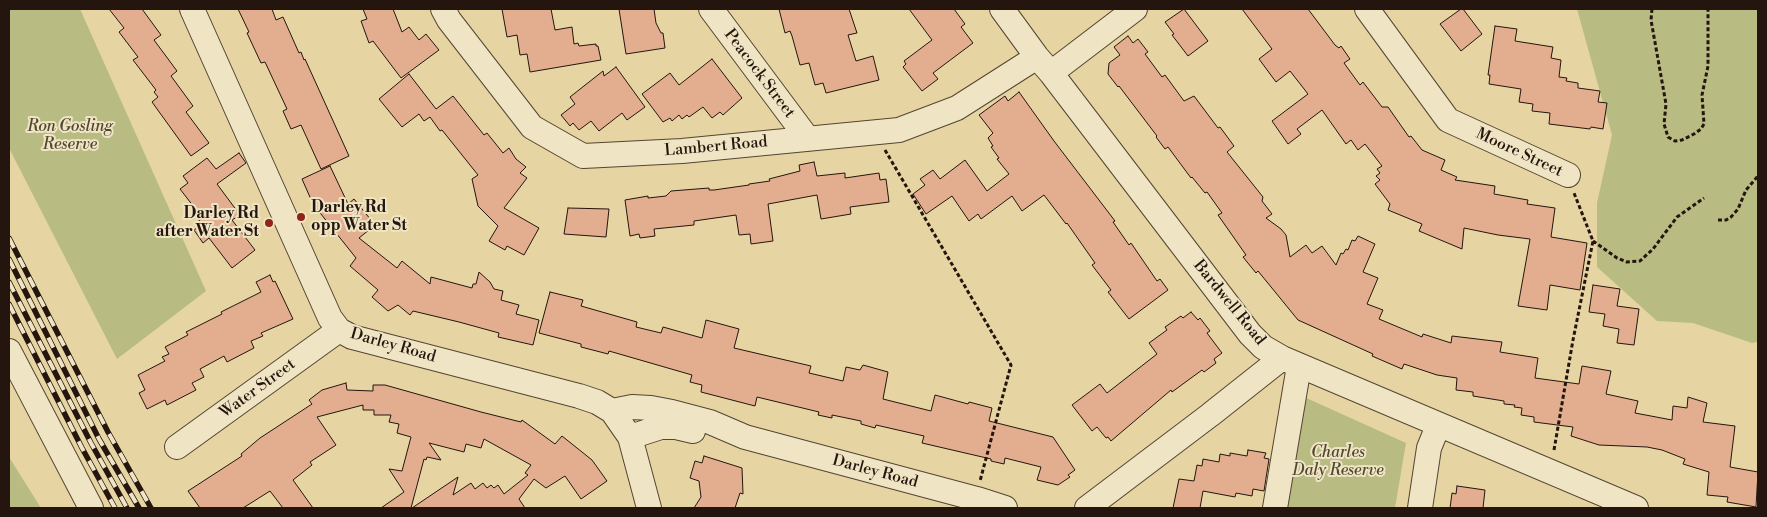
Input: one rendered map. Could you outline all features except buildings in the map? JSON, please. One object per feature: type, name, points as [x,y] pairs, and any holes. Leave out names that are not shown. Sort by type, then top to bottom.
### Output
[{"type":"street","name":"Darley Road","points":[[192,9],[330,318],[339,330],[352,337],[597,402],[612,411],[630,438],[661,426],[676,427],[708,435],[745,437]]},
{"type":"street","name":"Lambert Road","points":[[443,9],[449,20],[532,127],[583,156],[682,151],[899,130],[957,108],[1044,65],[1135,9]]},
{"type":"street","name":"Peacock Street","points":[[711,9],[808,139]]},
{"type":"street","name":"Bardwell Road","points":[[1002,9],[1250,334],[1263,347],[1290,362],[1438,426],[1636,508]]},
{"type":"street","name":"Moore Street","points":[[1367,9],[1448,120],[1568,175]]},
{"type":"street","name":"Water Street","points":[[177,448],[339,330]]},
{"type":"street","points":[[9,351],[91,508]]},
{"type":"street","points":[[1087,508],[1210,415],[1290,362]]},
{"type":"street","points":[[1275,508],[1290,362]]},
{"type":"street","name":"Darley Road","points":[[612,411],[632,407],[651,408],[710,422],[745,437],[1005,508]]},
{"type":"street","points":[[1420,508],[1429,448],[1438,426]]},
{"type":"street","points":[[630,438],[649,508]]},
{"type":"path","points":[[1652,9],[1651,20],[1666,104],[1664,124],[1668,137],[1675,141],[1694,134],[1704,124],[1702,96],[1708,66],[1708,9]]},
{"type":"path","points":[[874,132],[1011,365],[980,481]]},
{"type":"path","name":"Moore Street","points":[[1568,175],[1593,241]]},
{"type":"path","points":[[1718,220],[1726,220],[1731,217],[1738,209],[1746,190],[1758,176]]},
{"type":"path","points":[[1554,450],[1573,340],[1593,241],[1617,258],[1627,262],[1640,261],[1654,249],[1677,217],[1704,198]]},
{"type":"green space","name":"Ron Gosling Reserve","points":[[9,9],[80,9],[206,291],[117,359],[9,148]]},
{"type":"green space","points":[[1577,9],[1758,9],[1758,342],[1752,343],[1693,323],[1657,321],[1597,267],[1597,203],[1612,135]]},
{"type":"green space","name":"Charles Daly Reserve","points":[[1302,396],[1406,443],[1395,508],[1282,508]]},
{"type":"green space","points":[[9,457],[41,508],[9,508]]},
{"type":"railway","points":[[9,238],[108,432],[151,508]]},
{"type":"railway","points":[[9,259],[99,439],[139,508]]},
{"type":"railway","points":[[9,282],[91,443],[127,508]]},
{"type":"railway","points":[[9,304],[82,448],[115,508]]},
{"type":"place","name":"Darley Rd opp Water St","points":[[301,217]]},
{"type":"place","name":"Darley Rd after Water St","points":[[269,223]]}]
